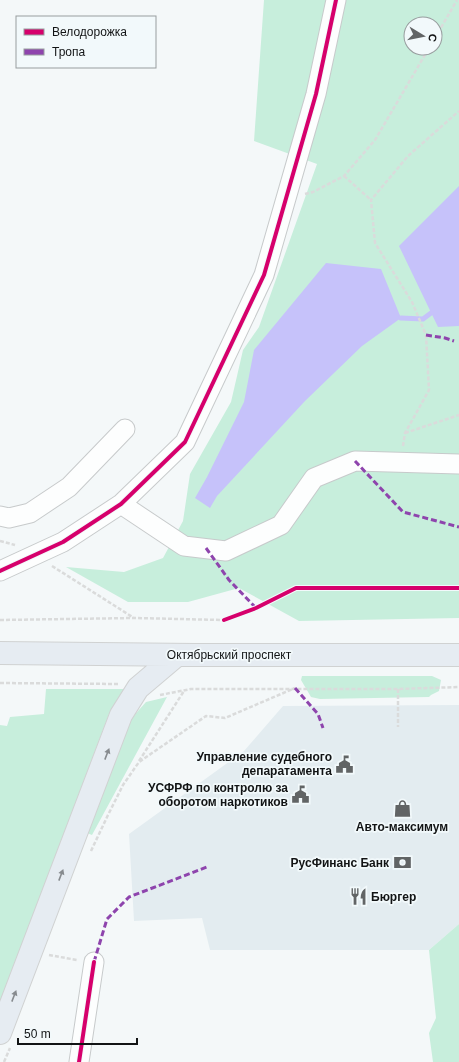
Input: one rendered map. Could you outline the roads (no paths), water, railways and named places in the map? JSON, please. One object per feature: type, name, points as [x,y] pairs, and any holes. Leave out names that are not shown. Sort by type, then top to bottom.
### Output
[{"type":"main road","name":"Октябрьский проспект","points":[[0,653],[28,652],[177,655],[459,655]]},
{"type":"main road","points":[[5,1040],[122,715],[138,688],[177,655]]},
{"type":"street","points":[[0,571],[63,542],[121,504],[185,442],[264,275],[316,94],[336,0]]},
{"type":"street","points":[[0,516],[9,518],[30,513],[69,487],[125,430]]},
{"type":"street","points":[[121,504],[184,546],[226,551],[281,525],[314,478],[355,461],[459,464]]},
{"type":"street","points":[[79,1062],[89,961]]},
{"type":"waterway","points":[[401,318],[423,319],[431,313]]},
{"type":"place","name":"Управление судебного депаратамента","points":[[345,764]]},
{"type":"place","name":"УСФРФ по контролю за оборотом наркотиков","points":[[301,795]]},
{"type":"place","name":"Авто-максимум","points":[[402,808]]},
{"type":"place","name":"РусФинанс Банк","points":[[402,863]]},
{"type":"place","name":"Бюргер","points":[[358,897]]}]
